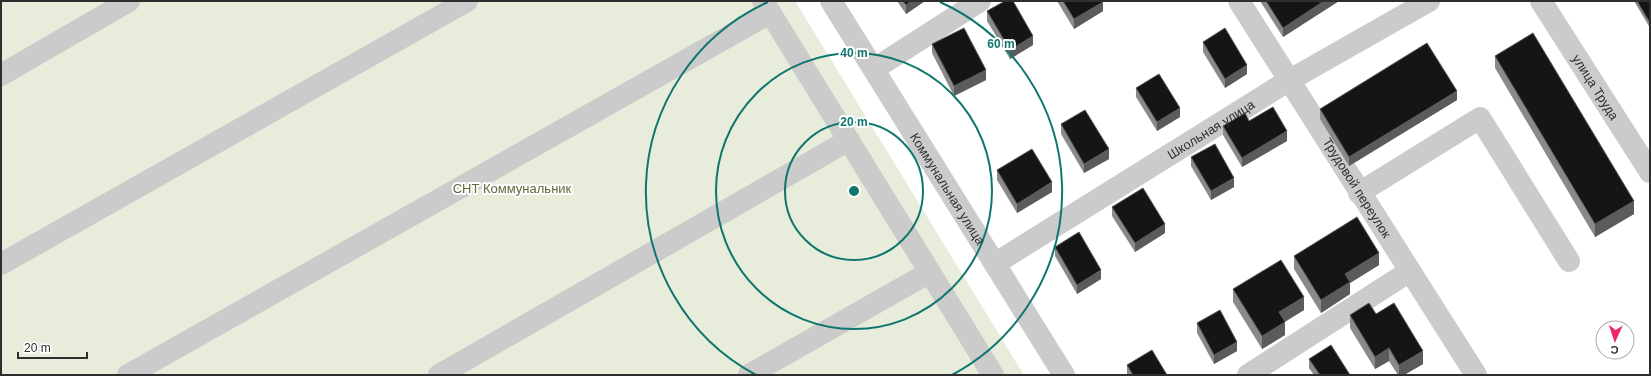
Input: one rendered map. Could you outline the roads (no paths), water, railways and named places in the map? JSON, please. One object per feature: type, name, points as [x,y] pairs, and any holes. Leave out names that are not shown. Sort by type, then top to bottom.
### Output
[{"type":"street","points":[[1,75],[129,1]]},
{"type":"street","points":[[1,264],[467,1]]},
{"type":"street","name":"Коммунальная улица","points":[[831,1],[996,263],[1064,375]]},
{"type":"street","points":[[874,69],[980,1]]},
{"type":"street","name":"Трудовой переулок","points":[[1238,1],[1476,375]]},
{"type":"street","name":"улица Труда","points":[[1541,1],[1650,172]]},
{"type":"street","name":"Школьная улица","points":[[996,263],[1288,81],[1425,2]]},
{"type":"street","points":[[128,375],[767,7],[993,375]]},
{"type":"street","points":[[1360,193],[1480,118],[1569,261]]},
{"type":"street","points":[[438,375],[849,140]]},
{"type":"street","points":[[1248,375],[1410,271]]},
{"type":"street","points":[[749,375],[930,272]]},
{"type":"park label","name":"СНТ Коммунальник","points":[[512,188]]}]
